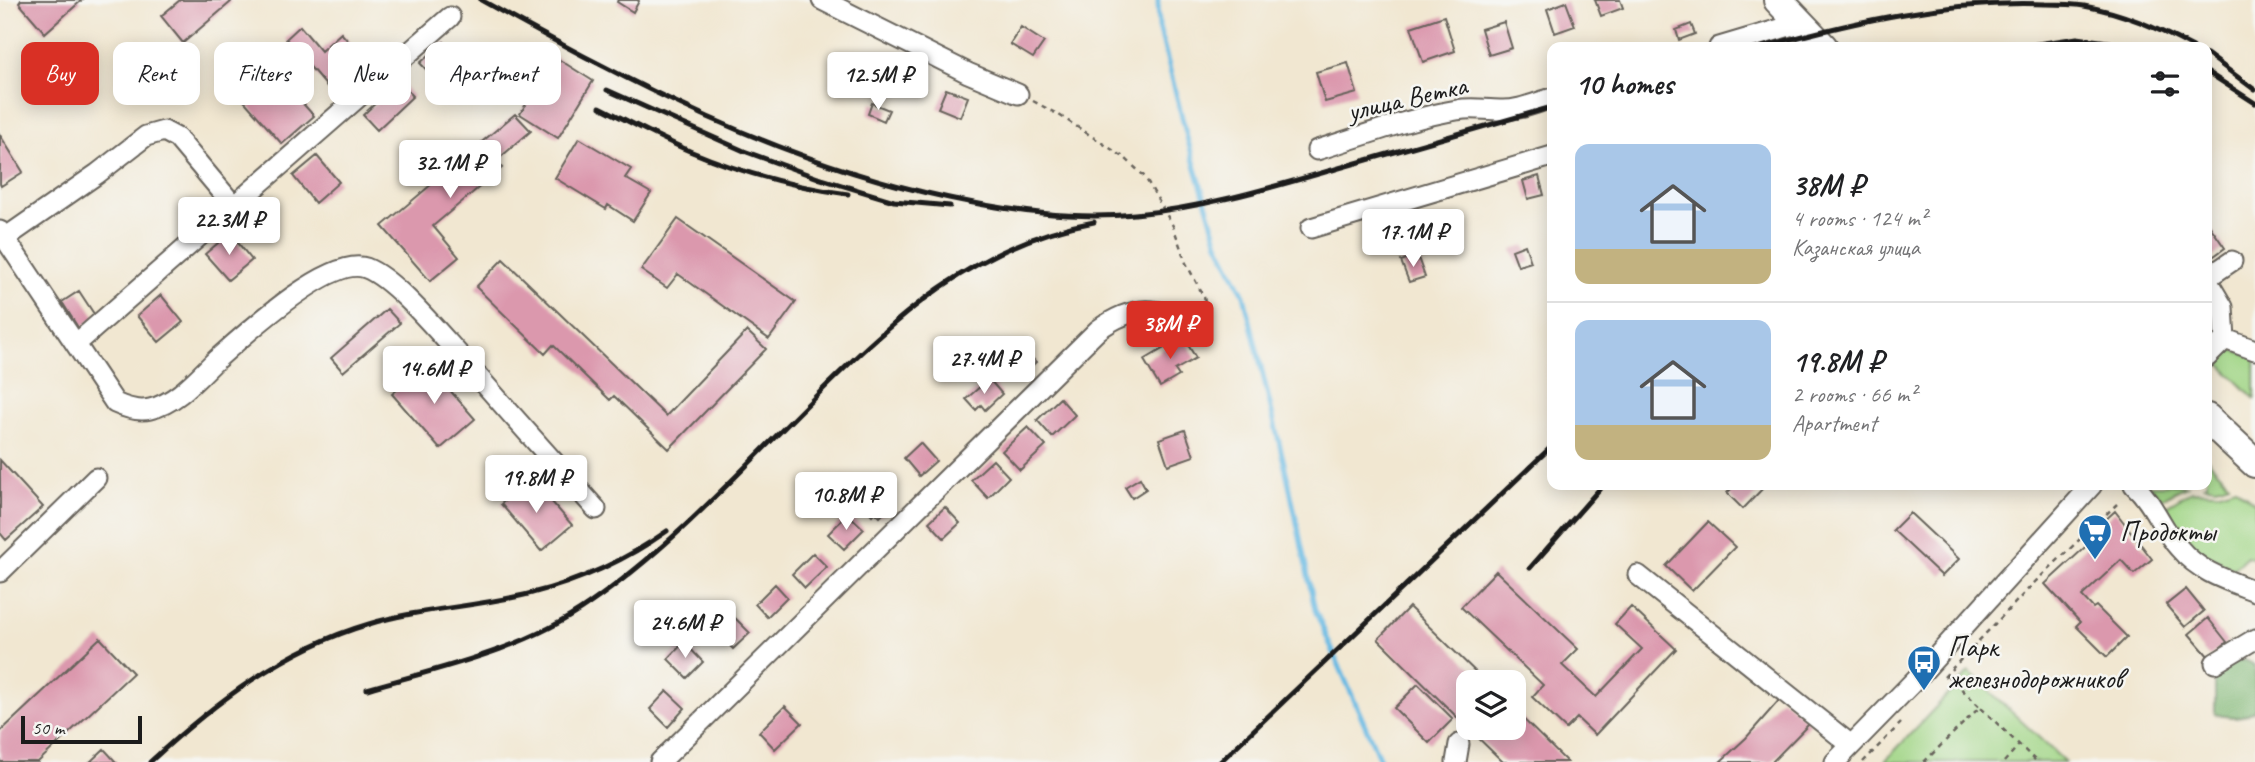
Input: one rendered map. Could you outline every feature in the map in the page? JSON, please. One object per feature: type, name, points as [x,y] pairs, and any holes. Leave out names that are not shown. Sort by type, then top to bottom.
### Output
[{"type":"highway","points":[[1786,8],[1816,42]]},
{"type":"highway","points":[[2212,423],[2255,463]]},
{"type":"street","points":[[822,0],[968,74],[1018,94]]},
{"type":"street","points":[[1728,42],[1786,8]]},
{"type":"street","points":[[77,344],[450,17]]},
{"type":"street","name":"улица Ветка","points":[[1317,150],[1424,117],[1478,107],[1501,110],[1520,108],[1547,100]]},
{"type":"street","points":[[234,206],[177,138],[164,131],[146,136],[97,174],[3,234],[115,403],[130,410],[148,410],[173,399],[228,349],[309,286],[346,267],[355,265],[368,268],[420,311],[596,509]]},
{"type":"street","points":[[1311,228],[1547,157]]},
{"type":"street","points":[[2212,275],[2232,261]]},
{"type":"street","points":[[2212,287],[2224,307],[2225,339],[2212,352]]},
{"type":"street","points":[[660,762],[1098,330],[1125,315],[1158,310],[1173,314],[1196,326]]},
{"type":"street","points":[[2225,339],[2255,350]]},
{"type":"street","points":[[0,572],[96,478]]},
{"type":"street","points":[[1835,762],[1919,676],[2087,490]]},
{"type":"street","points":[[2139,490],[2151,502],[2178,547],[2194,562],[2206,572],[2255,591]]},
{"type":"street","points":[[1638,575],[1851,745]]},
{"type":"street","points":[[2215,663],[2255,639]]},
{"type":"path","points":[[1018,94],[1059,116],[1125,158],[1146,177],[1173,226],[1186,263],[1204,297],[1207,315],[1196,326]]},
{"type":"path","points":[[1937,684],[2036,581],[2117,504]]},
{"type":"path","points":[[1946,675],[2037,762]]},
{"type":"path","points":[[1924,762],[1980,707]]},
{"type":"path","points":[[1863,762],[1901,722]]},
{"type":"path","points":[[2004,762],[2020,745]]},
{"type":"green space","points":[[2234,350],[2255,357],[2255,399],[2218,362]]},
{"type":"green space","points":[[2212,464],[2229,483],[2212,486]]},
{"type":"green space","points":[[2235,487],[2255,503],[2255,559],[2247,556],[2233,569],[2197,549],[2166,506],[2191,491],[2220,492]]},
{"type":"green space","points":[[2154,490],[2178,490],[2162,498]]},
{"type":"green space","points":[[2245,660],[2255,665],[2255,709],[2247,715],[2236,717],[2215,714],[2215,682],[2212,674],[2234,661]]},
{"type":"green space","name":"Парк железнодорожников","points":[[1969,672],[2065,762],[1884,762]]},
{"type":"building","points":[[21,0],[82,0],[45,33],[19,3]]},
{"type":"building","points":[[180,0],[231,2],[184,42],[161,16]]},
{"type":"building","points":[[1595,0],[1620,0],[1623,8],[1601,16]]},
{"type":"building","points":[[639,1],[633,12],[617,2]]},
{"type":"building","points":[[1566,2],[1575,26],[1555,33],[1547,9]]},
{"type":"building","points":[[1444,16],[1455,51],[1423,62],[1411,27]]},
{"type":"building","points":[[1504,22],[1512,48],[1489,55],[1481,29]]},
{"type":"building","points":[[1691,24],[1695,34],[1679,40],[1676,30]]},
{"type":"building","points":[[300,26],[313,42],[289,42],[286,39]]},
{"type":"building","points":[[1021,27],[1044,42],[1033,58],[1010,44]]},
{"type":"building","points":[[341,33],[349,42],[331,42]]},
{"type":"building","points":[[314,43],[321,51],[328,45],[328,88],[314,71]]},
{"type":"building","points":[[561,61],[593,81],[558,138],[520,114],[526,105],[561,105]]},
{"type":"building","points":[[876,63],[897,71],[890,90],[869,82]]},
{"type":"building","points":[[1348,63],[1357,93],[1325,102],[1316,72]]},
{"type":"building","points":[[946,89],[968,97],[960,117],[938,108]]},
{"type":"building","points":[[872,103],[889,110],[884,121],[868,114]]},
{"type":"building","points":[[248,105],[304,105],[314,116],[282,144]]},
{"type":"building","points":[[374,105],[403,105],[377,130],[363,115]]},
{"type":"building","points":[[515,114],[531,131],[496,161],[502,168],[433,226],[459,257],[430,281],[382,226]]},
{"type":"building","points":[[0,135],[23,172],[1,186],[0,184]]},
{"type":"building","points":[[579,138],[631,169],[625,178],[651,193],[633,221],[608,205],[606,209],[555,178]]},
{"type":"building","points":[[317,156],[339,182],[315,203],[293,176]]},
{"type":"building","points":[[1539,176],[1544,195],[1528,199],[1523,181]]},
{"type":"building","points":[[678,219],[796,302],[769,339],[678,274],[667,288],[641,270]]},
{"type":"building","points":[[2212,229],[2225,248],[2212,257]]},
{"type":"building","points":[[230,233],[252,260],[228,280],[205,254]]},
{"type":"building","points":[[1525,245],[1531,262],[1518,266],[1512,250]]},
{"type":"building","points":[[1417,255],[1425,277],[1409,282],[1401,261]]},
{"type":"building","points":[[503,259],[666,416],[747,331],[766,349],[669,449],[614,396],[610,400],[553,345],[545,354],[476,287]]},
{"type":"building","points":[[79,291],[96,317],[79,329],[62,302]]},
{"type":"building","points":[[161,295],[183,322],[159,342],[137,316]]},
{"type":"building","points":[[387,309],[400,323],[343,372],[331,358]]},
{"type":"building","points":[[1183,337],[1196,358],[1175,370],[1179,376],[1160,387],[1144,360]]},
{"type":"building","points":[[1025,351],[1036,362],[1025,372],[1014,361]]},
{"type":"building","points":[[427,364],[475,419],[440,449],[392,394]]},
{"type":"building","points":[[989,379],[1002,394],[985,410],[981,405],[976,410],[966,399]]},
{"type":"building","points":[[1060,398],[1075,415],[1052,437],[1037,420]]},
{"type":"building","points":[[1028,427],[1046,446],[1020,470],[1002,451]]},
{"type":"building","points":[[1185,430],[1194,456],[1168,465],[1159,439]]},
{"type":"building","points":[[920,443],[936,461],[919,476],[904,458]]},
{"type":"building","points":[[0,460],[43,507],[6,540],[0,533]]},
{"type":"building","points":[[993,460],[1009,477],[988,498],[971,480]]},
{"type":"building","points":[[531,478],[572,525],[541,551],[501,504]]},
{"type":"building","points":[[1140,478],[1146,489],[1132,498],[1125,487]]},
{"type":"building","points":[[882,487],[896,501],[880,517],[875,512],[872,515],[863,505]]},
{"type":"building","points":[[1730,490],[1761,490],[1743,509],[1727,493]]},
{"type":"building","points":[[945,507],[960,523],[944,538],[929,522]]},
{"type":"building","points":[[2115,511],[2152,559],[2134,574],[2121,560],[2082,596],[2127,637],[2107,657],[2076,626],[2080,622],[2045,584],[2107,527],[2103,522]]},
{"type":"building","points":[[1910,513],[1959,559],[1942,576],[1893,530]]},
{"type":"building","points":[[848,514],[864,529],[844,549],[828,534]]},
{"type":"building","points":[[1708,522],[1735,547],[1692,591],[1666,566]]},
{"type":"building","points":[[813,553],[827,567],[805,588],[792,574]]},
{"type":"building","points":[[1496,571],[1578,649],[1562,665],[1596,697],[1642,649],[1615,624],[1631,607],[1676,649],[1595,735],[1577,718],[1566,729],[1532,697],[1543,685],[1461,607]]},
{"type":"building","points":[[775,584],[787,597],[767,617],[755,604]]},
{"type":"building","points":[[2186,589],[2204,611],[2185,627],[2166,605]]},
{"type":"building","points":[[1409,607],[1474,670],[1456,670],[1456,716],[1378,639]]},
{"type":"building","points":[[734,617],[750,633],[733,649],[718,633]]},
{"type":"building","points":[[2208,618],[2227,642],[2209,657],[2189,634]]},
{"type":"building","points":[[100,638],[133,673],[38,762],[0,762],[0,732]]},
{"type":"building","points":[[684,642],[703,662],[687,678],[668,659]]},
{"type":"building","points":[[1418,684],[1453,719],[1429,743],[1394,708]]},
{"type":"building","points":[[667,691],[685,708],[668,727],[650,709]]},
{"type":"building","points":[[1781,698],[1810,723],[1772,762],[1720,762],[1746,738]]},
{"type":"building","points":[[785,706],[802,723],[775,749],[759,732]]},
{"type":"building","points":[[1526,722],[1567,762],[1503,762],[1480,740],[1526,740]]},
{"type":"building","points":[[104,749],[116,762],[90,762]]},
{"type":"waterway","points":[[1158,0],[1159,27],[1188,141],[1218,243],[1244,295],[1288,480],[1315,610],[1381,762]]},
{"type":"railway","points":[[481,0],[651,90],[766,142],[886,183],[972,203],[1042,213],[1112,216],[1212,202],[1547,108]]},
{"type":"railway","points":[[1782,42],[1903,14],[1974,5],[2010,4],[2070,4],[2099,9],[2140,22],[2183,42]]},
{"type":"railway","points":[[2051,42],[2077,38],[2108,42]]},
{"type":"railway","points":[[2212,58],[2255,90]]},
{"type":"railway","points":[[2212,75],[2255,103]]},
{"type":"railway","points":[[607,90],[744,151],[818,178],[894,201],[950,206]]},
{"type":"railway","points":[[600,107],[711,160],[789,183],[848,194]]},
{"type":"railway","points":[[367,689],[482,656],[538,634],[589,604],[620,582],[677,533],[874,341],[939,288],[1012,247],[1051,232],[1094,222]]},
{"type":"railway","points":[[1220,762],[1547,451]]},
{"type":"railway","points":[[1530,568],[1599,490]]},
{"type":"railway","points":[[150,762],[225,699],[279,663],[308,648],[338,635],[389,619],[512,598],[550,588],[619,560],[667,531]]},
{"type":"place","name":"Продокты","points":[[2095,561]]},
{"type":"place","name":"Парк железнодорожников","points":[[1924,692]]}]
